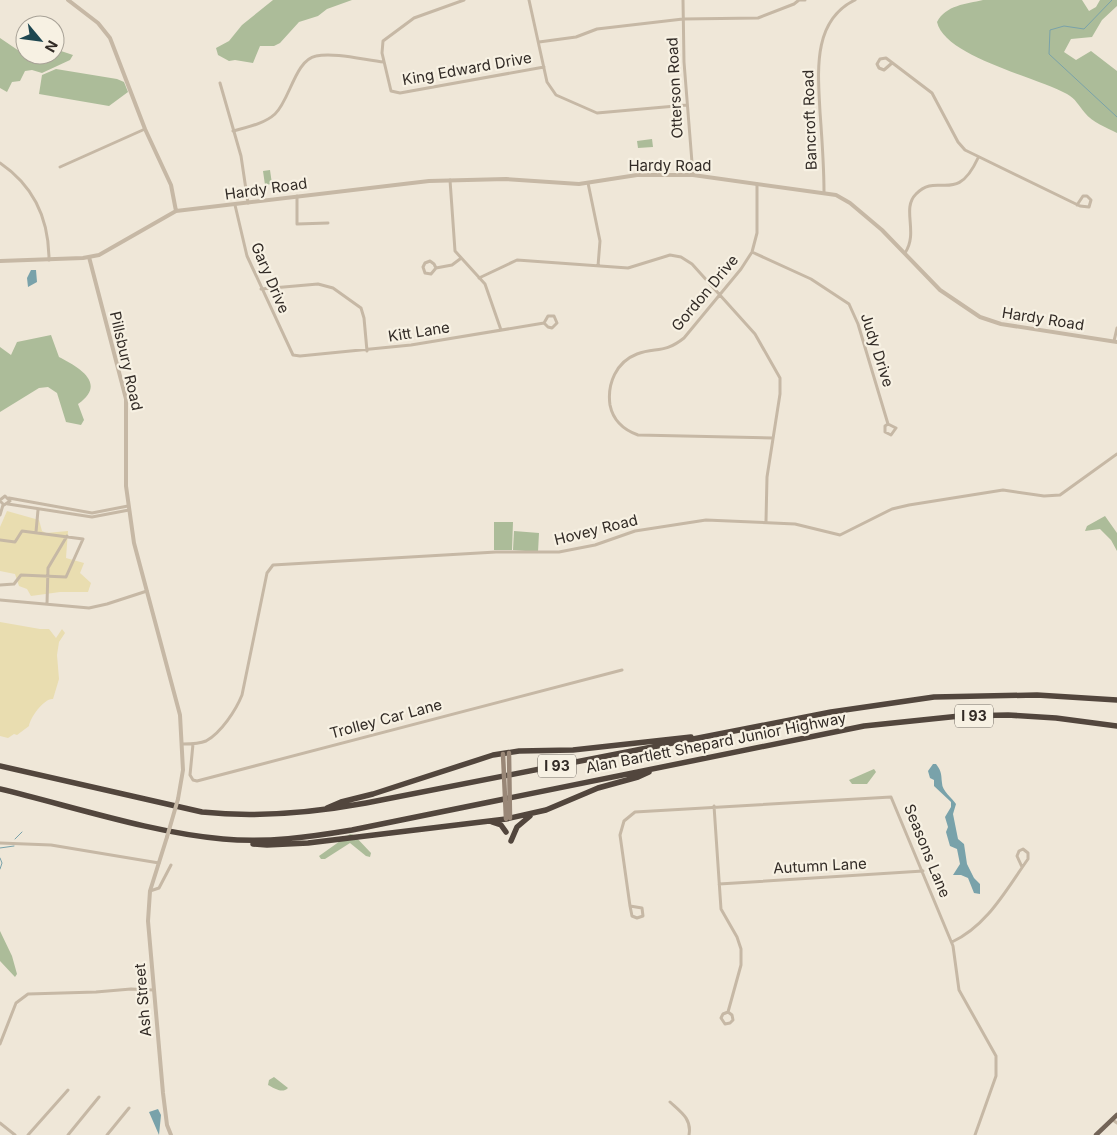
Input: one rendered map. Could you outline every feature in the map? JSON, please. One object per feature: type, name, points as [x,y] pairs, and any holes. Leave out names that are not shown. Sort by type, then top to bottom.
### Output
[{"type":"highway","name":"Alan Bartlett Shepard Junior Highway","points":[[0,766],[202,812],[252,816],[320,811],[831,712],[934,698],[1037,695],[1117,700]]},
{"type":"highway","name":"Alan Bartlett Shepard Junior Highway","points":[[0,789],[183,833],[239,840],[284,839],[332,833],[864,726],[960,716],[1022,715],[1117,726]]},
{"type":"highway","points":[[320,811],[341,802],[374,794],[472,760],[506,754],[573,750],[686,736],[698,738]]},
{"type":"highway","points":[[510,841],[519,824],[539,812],[598,788],[638,777],[656,769]]},
{"type":"highway","points":[[239,840],[267,845],[289,844],[488,822],[539,812]]},
{"type":"highway","points":[[488,822],[501,825],[506,832]]},
{"type":"main road","points":[[506,754],[508,819]]},
{"type":"main road","points":[[1096,1135],[1115,1122],[1117,1115]]},
{"type":"street","points":[[0,260],[49,260],[89,257],[107,251],[176,211],[171,185],[145,129],[110,38],[98,23],[68,0]]},
{"type":"street","points":[[233,131],[267,120],[277,112],[300,69],[310,58],[323,56],[384,62],[381,47],[388,36],[423,13],[464,0]]},
{"type":"street","points":[[529,0],[544,67],[550,88],[556,95],[590,112],[606,113],[687,105]]},
{"type":"street","name":"Otterson Road","points":[[683,0],[687,105],[693,174]]},
{"type":"street","points":[[538,42],[576,37],[597,29],[683,19],[758,18],[794,4],[799,0],[805,0]]},
{"type":"street","name":"Bancroft Road","points":[[824,192],[817,81],[820,52],[831,19],[839,9],[855,0]]},
{"type":"street","points":[[892,64],[884,70],[879,68],[877,64],[878,60],[884,58],[932,93],[960,145],[978,158],[1077,205],[1087,208],[1090,206],[1091,200],[1087,196],[1083,196],[1077,205]]},
{"type":"street","name":"King Edward Drive","points":[[384,62],[389,88],[394,93],[544,67]]},
{"type":"street","points":[[220,83],[240,156],[248,203]]},
{"type":"street","points":[[60,167],[145,129]]},
{"type":"street","points":[[905,253],[912,237],[910,212],[913,198],[925,187],[962,182],[970,174],[978,158]]},
{"type":"street","points":[[0,163],[24,184],[38,204],[46,230],[49,260]]},
{"type":"street","name":"Hardy Road","points":[[176,211],[450,180],[506,179],[557,184],[588,183],[631,176],[693,174],[824,192],[850,203],[905,253],[940,290],[980,317],[1001,324],[1116,341]]},
{"type":"street","points":[[450,180],[454,248],[460,259],[479,278],[490,293],[501,330]]},
{"type":"street","points":[[588,183],[600,241],[598,266]]},
{"type":"street","name":"Gordon Drive","points":[[757,184],[757,233],[752,252],[688,334],[676,344],[662,350],[637,354],[623,363],[615,373],[611,385],[611,410],[621,426],[638,435],[773,438]]},
{"type":"street","points":[[296,196],[297,224],[328,223]]},
{"type":"street","name":"Gary Drive","points":[[234,205],[243,244],[261,289],[290,350],[296,356]]},
{"type":"street","name":"Judy Drive","points":[[752,252],[810,279],[849,304],[858,324],[888,424]]},
{"type":"street","points":[[479,278],[517,260],[628,268],[664,255],[676,256],[692,264],[755,334],[778,374],[780,394],[767,477],[766,521]]},
{"type":"street","name":"Pillsbury Road","points":[[89,257],[126,399],[128,508],[134,543],[177,700],[183,744],[183,777],[159,863]]},
{"type":"street","points":[[436,268],[430,262],[423,267],[424,272],[429,274],[434,272],[436,268],[450,266],[460,259]]},
{"type":"street","points":[[261,289],[318,284],[333,288],[361,308],[364,318],[367,351]]},
{"type":"street","name":"Kitt Lane","points":[[550,315],[557,319],[557,323],[552,328],[544,323],[545,318],[550,315]]},
{"type":"street","name":"Kitt Lane","points":[[296,356],[367,351],[544,323]]},
{"type":"street","points":[[1116,341],[1117,328]]},
{"type":"street","name":"Hovey Road","points":[[183,744],[193,744],[212,737],[240,700],[266,573],[273,565],[496,552],[550,552],[595,545],[635,531],[714,520],[766,521],[807,525],[838,535],[901,506],[1003,490],[1055,496],[1066,492],[1117,454]]},
{"type":"street","points":[[1,500],[9,498],[92,513],[128,508]]},
{"type":"street","points":[[8,504],[9,498]]},
{"type":"street","points":[[1,500],[8,504],[17,503],[92,517],[128,508]]},
{"type":"street","points":[[0,515],[1,500]]},
{"type":"street","points":[[36,532],[38,510]]},
{"type":"street","points":[[0,540],[15,542],[22,531],[83,539],[66,577],[21,575],[14,584],[0,585]]},
{"type":"street","points":[[47,604],[48,568],[67,536]]},
{"type":"street","points":[[0,600],[70,606],[100,606],[146,591]]},
{"type":"street","name":"Trolley Car Lane","points":[[193,744],[190,775],[193,780],[197,781],[622,670]]},
{"type":"street","name":"Seasons Lane","points":[[630,906],[620,835],[626,819],[640,810],[888,796],[895,802],[952,942],[956,958],[956,977],[959,990],[991,1045],[998,1063],[996,1076],[975,1135]]},
{"type":"street","points":[[714,806],[721,909],[737,937],[741,949],[739,972],[728,1012]]},
{"type":"street","points":[[0,843],[51,845],[159,863]]},
{"type":"street","points":[[952,942],[978,927],[1022,867],[1029,856],[1028,852],[1023,849],[1017,854],[1022,867]]},
{"type":"street","name":"Ash Street","points":[[159,863],[150,891],[148,921],[166,1116],[171,1135]]},
{"type":"street","points":[[150,891],[160,888],[171,865]]},
{"type":"street","name":"Autumn Lane","points":[[719,884],[923,871]]},
{"type":"street","points":[[630,906],[642,908],[644,913],[642,917],[633,917],[630,906]]},
{"type":"street","points":[[0,1044],[14,1006],[25,995],[131,989],[154,990]]},
{"type":"street","points":[[28,1135],[68,1090]]},
{"type":"street","points":[[68,1135],[99,1097]]},
{"type":"street","points":[[670,1102],[686,1116],[690,1126],[689,1135]]},
{"type":"street","points":[[106,1135],[129,1108]]},
{"type":"street","points":[[0,1123],[15,1135]]},
{"type":"green space","points":[[273,0],[352,0],[327,9],[318,16],[299,22],[280,43],[274,46],[260,46],[253,63],[229,61],[218,55],[216,48],[229,41],[242,25]]},
{"type":"green space","points":[[983,0],[1082,0],[1089,11],[1096,7],[1100,0],[1117,0],[1117,6],[1102,20],[1092,37],[1071,39],[1064,52],[1076,60],[1091,51],[1117,71],[1117,133],[1092,119],[1067,94],[974,56],[956,46],[944,34],[937,22],[941,16],[957,6]]},
{"type":"green space","points":[[0,38],[15,48],[15,65],[59,65],[42,73],[32,70],[25,71],[20,81],[12,82],[7,92],[0,88]]},
{"type":"green space","points":[[65,52],[73,55],[70,60],[65,62]]},
{"type":"green space","points":[[56,69],[117,79],[124,82],[128,92],[109,106],[39,94],[42,75]]},
{"type":"green space","points":[[652,139],[653,147],[638,148],[637,141]]},
{"type":"green space","points":[[270,170],[272,184],[265,185],[263,171]]},
{"type":"green space","points":[[51,335],[59,357],[87,376],[90,383],[87,396],[78,404],[84,420],[81,425],[66,422],[57,393],[48,387],[39,388],[0,412],[0,347],[11,355],[17,342]]},
{"type":"green space","points":[[1105,516],[1117,533],[1117,551],[1111,540],[1100,529],[1085,531],[1087,526]]},
{"type":"green space","points":[[494,522],[513,522],[512,550],[494,550]]},
{"type":"green space","points":[[514,531],[539,533],[538,552],[513,550]]},
{"type":"green space","points":[[874,769],[876,772],[867,784],[852,784],[849,780]]},
{"type":"green space","points":[[350,834],[354,835],[371,853],[370,857],[350,843],[325,859],[321,859],[319,856]]},
{"type":"green space","points":[[0,931],[12,956],[17,974],[15,977],[0,961]]},
{"type":"green space","points":[[274,1077],[288,1088],[281,1090],[268,1085],[269,1080]]},
{"type":"sand","points":[[7,511],[39,520],[42,531],[46,533],[68,531],[66,558],[84,563],[80,573],[91,583],[88,592],[60,592],[31,596],[27,589],[19,586],[15,574],[0,571],[0,527]]},
{"type":"sand","points":[[0,622],[49,629],[56,638],[62,629],[65,633],[59,642],[57,655],[59,679],[53,699],[38,709],[29,726],[17,735],[14,734],[8,738],[0,736]]},
{"type":"water","points":[[31,270],[36,270],[37,282],[28,287],[27,278]]},
{"type":"water","points":[[933,764],[936,764],[940,771],[942,786],[956,804],[953,814],[958,839],[964,844],[967,864],[974,878],[980,884],[980,894],[974,893],[968,878],[961,875],[953,875],[960,864],[957,849],[950,846],[946,832],[948,827],[945,817],[951,807],[951,802],[934,786],[934,780],[930,778],[928,771]]},
{"type":"water","points":[[158,1109],[161,1115],[159,1135],[149,1112]]},
{"type":"waterway","points":[[1112,0],[1084,29],[1064,26],[1050,30],[1049,54],[1117,117]]},
{"type":"waterway","points":[[15,839],[22,832]]},
{"type":"waterway","points":[[0,848],[14,846]]},
{"type":"waterway","points":[[0,858],[2,863],[0,869]]}]
